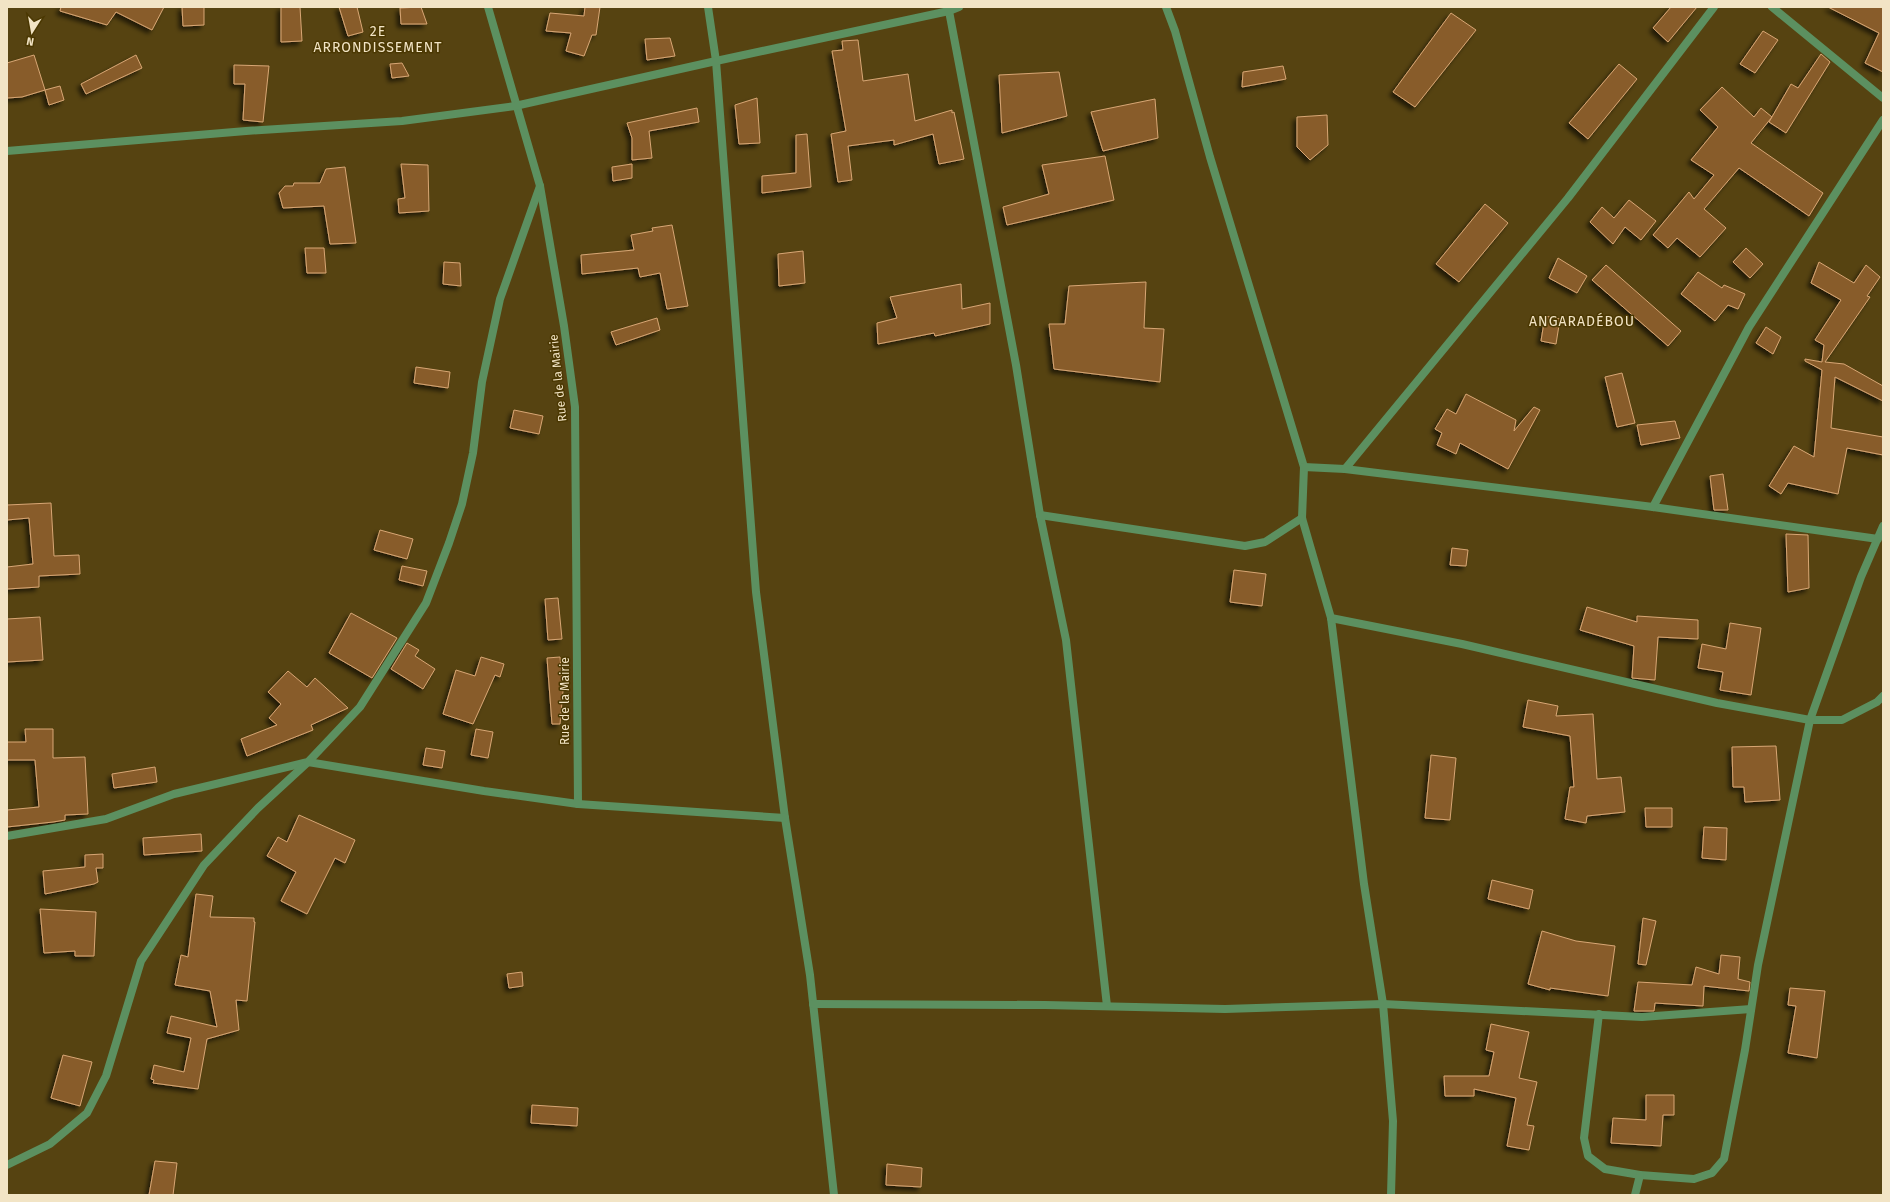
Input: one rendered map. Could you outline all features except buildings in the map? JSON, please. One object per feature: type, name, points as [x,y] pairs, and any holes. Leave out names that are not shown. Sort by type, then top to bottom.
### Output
[{"type":"street","name":"Rue de la Mairie","points":[[488,7],[540,186],[564,326],[575,407],[578,804]]},
{"type":"street","points":[[708,7],[716,61],[756,592],[785,818],[813,1004],[834,1195]]},
{"type":"street","points":[[7,151],[246,131],[402,122],[516,106],[716,61],[949,12],[959,7]]},
{"type":"street","points":[[1166,7],[1175,31],[1210,157],[1304,467],[1302,518],[1331,618],[1364,884],[1383,1004],[1393,1121],[1391,1195]]},
{"type":"street","points":[[1345,469],[1568,198],[1714,7]]},
{"type":"street","points":[[1772,7],[1883,98]]},
{"type":"street","points":[[949,12],[1016,365],[1040,515],[1066,640],[1107,1006]]},
{"type":"street","points":[[1653,507],[1749,327],[1883,120]]},
{"type":"street","points":[[7,1165],[50,1144],[87,1113],[106,1076],[141,961],[204,865],[258,808],[308,762],[360,707],[426,603],[462,504],[473,452],[482,382],[500,299],[540,186]]},
{"type":"street","points":[[1304,467],[1345,469],[1653,507],[1878,539]]},
{"type":"street","points":[[1040,515],[1245,546],[1265,542],[1302,518]]},
{"type":"street","points":[[1599,1014],[1584,1138],[1588,1156],[1605,1169],[1640,1175],[1694,1179],[1712,1173],[1724,1159],[1758,965],[1810,720],[1861,577],[1883,526]]},
{"type":"street","points":[[1331,618],[1462,644],[1717,703],[1810,720],[1842,720],[1877,702],[1883,696]]},
{"type":"street","points":[[7,836],[106,819],[174,794],[308,762],[484,791],[578,804],[785,818]]},
{"type":"street","points":[[813,1004],[1107,1006],[1225,1009],[1383,1004],[1642,1017],[1751,1009]]},
{"type":"street","points":[[1635,1195],[1640,1175]]},
{"type":"district","name":"2E ARRONDISSEMENT","points":[[378,40]]},
{"type":"district","name":"ANGARADÉBOU","points":[[1582,321]]}]
